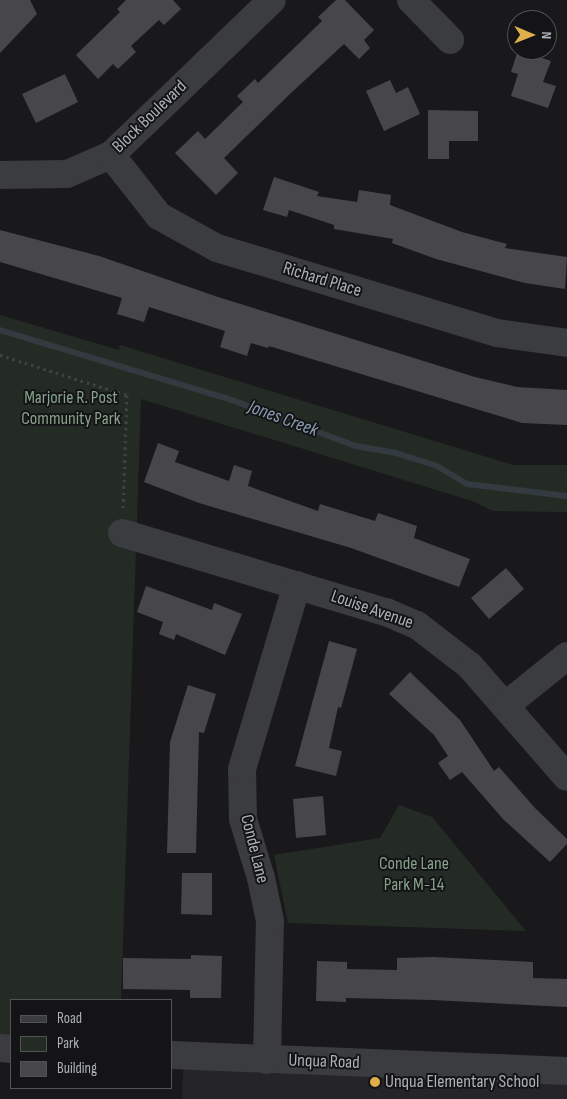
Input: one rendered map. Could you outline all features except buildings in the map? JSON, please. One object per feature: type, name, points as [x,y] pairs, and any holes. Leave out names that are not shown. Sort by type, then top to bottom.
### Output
[{"type":"street","name":"Block Boulevard","points":[[0,175],[68,174],[111,155],[272,0]]},
{"type":"street","points":[[411,0],[450,40]]},
{"type":"street","name":"Richard Place","points":[[111,155],[159,216],[217,248],[497,333],[567,342]]},
{"type":"street","name":"Louise Avenue","points":[[122,533],[297,586],[417,625],[470,666],[567,777]]},
{"type":"street","name":"Conde Lane","points":[[267,1060],[270,921],[261,878],[243,819],[242,769],[297,586]]},
{"type":"street","points":[[506,705],[567,656]]},
{"type":"street","name":"Unqua Road","points":[[172,1055],[567,1071]]},
{"type":"path","points":[[0,355],[127,395],[122,533]]},
{"type":"shaded area","name":"Unqua Elementary School","points":[[184,1046],[567,1066],[567,1099],[182,1099]]},
{"type":"green space","name":"Marjorie R. Post Community Park","points":[[0,315],[119,350],[120,345],[513,465],[567,465],[567,512],[493,511],[472,501],[141,399],[121,999],[10,999],[10,1040],[0,1039]]},
{"type":"green space","name":"Conde Lane Park M-14","points":[[399,805],[432,817],[526,931],[288,923],[274,855],[380,838]]},
{"type":"waterway","name":"Jones Creek","points":[[0,330],[232,400],[356,446],[396,453],[437,466],[467,484],[567,496]]},
{"type":"place","name":"Unqua Elementary School","points":[[375,1082]]}]
